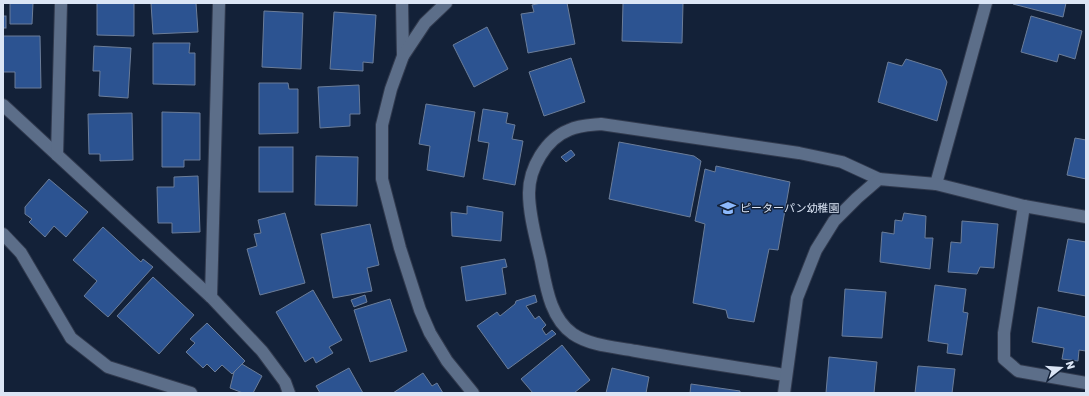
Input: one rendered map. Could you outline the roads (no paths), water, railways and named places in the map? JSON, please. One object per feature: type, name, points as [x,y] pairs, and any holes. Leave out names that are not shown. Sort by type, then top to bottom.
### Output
[{"type":"street","points":[[57,155],[61,3]]},
{"type":"street","points":[[211,297],[219,3]]},
{"type":"street","points":[[402,3],[402,56]]},
{"type":"street","points":[[446,3],[425,23],[402,56],[382,125],[382,179],[400,248],[420,310],[430,333],[447,360],[473,393]]},
{"type":"street","points":[[936,184],[986,3]]},
{"type":"street","points":[[3,105],[211,297],[262,351],[285,382],[289,393]]},
{"type":"street","points":[[785,375],[668,357],[590,342],[572,333],[556,317],[548,292],[532,222],[529,192],[532,172],[542,154],[554,138],[569,129],[601,124],[799,153],[842,162],[879,179],[936,184],[1024,206],[1086,217]]},
{"type":"street","points":[[784,393],[785,375],[797,298],[816,250],[834,221],[879,179]]},
{"type":"street","points":[[1024,206],[1004,333],[1004,359],[1018,370],[1086,383]]},
{"type":"street","points":[[3,234],[21,253],[71,338],[108,367],[191,393]]},
{"type":"place","name":"ピーターパン幼稚園","points":[[728,208]]}]
